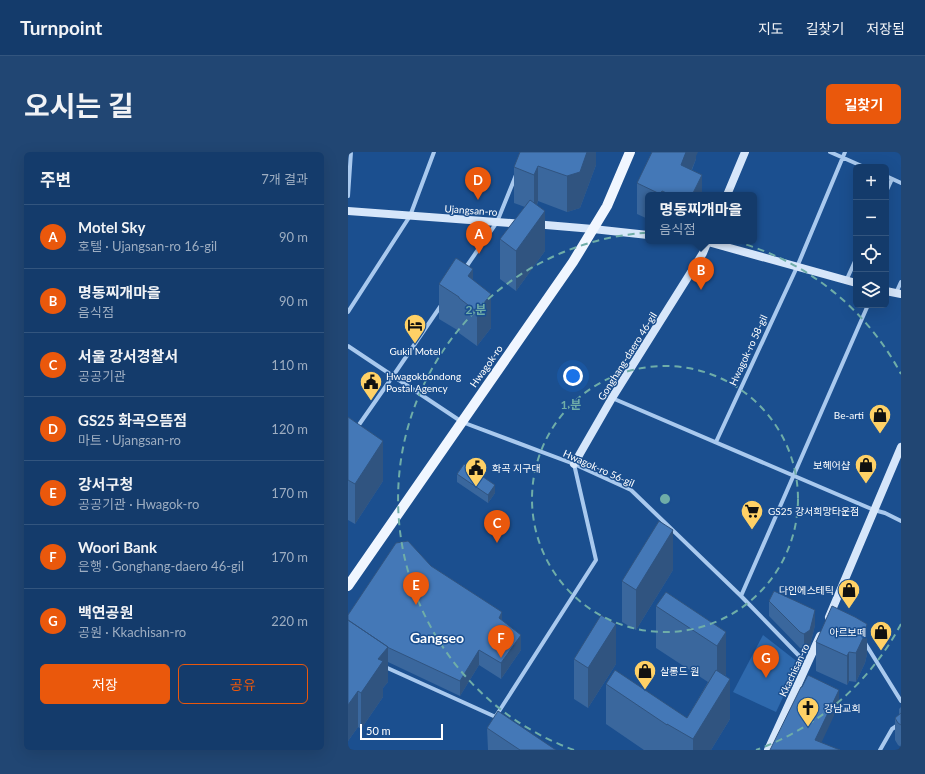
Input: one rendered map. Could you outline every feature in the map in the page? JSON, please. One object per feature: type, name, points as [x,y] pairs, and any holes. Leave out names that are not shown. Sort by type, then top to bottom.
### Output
[{"type":"main road","name":"Hwagok-ro","points":[[348,586],[573,262],[607,206],[630,152]]},
{"type":"street","points":[[348,196],[351,152]]},
{"type":"street","points":[[348,312],[410,216],[434,152]]},
{"type":"street","points":[[728,192],[745,152]]},
{"type":"street","points":[[830,152],[857,164]]},
{"type":"street","points":[[843,158],[845,152]]},
{"type":"street","name":"Hwagok-ro 58-gil","points":[[716,442],[797,267],[843,158]]},
{"type":"street","points":[[462,273],[497,222],[516,173]]},
{"type":"street","points":[[889,178],[901,183]]},
{"type":"street","points":[[889,186],[892,179]]},
{"type":"street","name":"Ujangsan-ro","points":[[348,211],[593,229]]},
{"type":"street","points":[[593,229],[645,235]]},
{"type":"street","name":"Gonghang-daero 46-gil","points":[[574,464],[612,398],[703,253],[705,244]]},
{"type":"street","points":[[716,244],[853,282]]},
{"type":"street","points":[[846,281],[853,266]]},
{"type":"street","points":[[898,294],[901,282]]},
{"type":"street","points":[[352,435],[445,299]]},
{"type":"street","points":[[741,596],[867,308]]},
{"type":"street","name":"Hwagok-ro 56-gil","points":[[348,346],[462,422],[574,464],[631,490],[741,596],[808,664]]},
{"type":"street","points":[[612,398],[874,510],[886,513],[901,521]]},
{"type":"street","name":"Kkachisan-ro","points":[[768,750],[824,628],[901,447]]},
{"type":"street","points":[[496,717],[596,560],[574,464]]},
{"type":"street","points":[[861,636],[901,701]]},
{"type":"street","points":[[380,665],[502,721]]},
{"type":"street","points":[[880,750],[892,729],[901,723]]},
{"type":"shaded area","points":[[763,635],[799,663],[776,712],[733,692]]},
{"type":"building","points":[[520,152],[587,152],[580,172],[567,176],[538,166],[534,175],[514,167]]},
{"type":"building","points":[[652,152],[686,152],[681,165],[702,175],[694,192],[656,192],[637,183]]},
{"type":"building","points":[[530,200],[545,211],[516,251],[500,239]]},
{"type":"building","points":[[456,258],[473,269],[468,276],[491,294],[477,312],[459,297],[439,284]]},
{"type":"building","points":[[348,417],[383,441],[355,484],[348,480]]},
{"type":"building","points":[[464,464],[495,485],[488,495],[457,474]]},
{"type":"building","points":[[659,521],[673,530],[636,590],[622,581]]},
{"type":"building","points":[[408,541],[431,566],[502,612],[499,618],[521,635],[501,663],[479,650],[460,681],[387,647],[348,620],[348,615],[396,543]]},
{"type":"building","points":[[774,591],[815,610],[810,630],[804,634],[800,632],[769,601]]},
{"type":"building","points":[[666,592],[726,632],[717,646],[656,606]]},
{"type":"building","points":[[832,606],[867,624],[865,634],[856,653],[849,652],[847,656],[816,642]]},
{"type":"building","points":[[601,615],[616,624],[588,668],[574,659]]},
{"type":"building","points":[[348,620],[388,647],[378,659],[383,661],[361,693],[358,691],[348,705]]},
{"type":"building","points":[[615,670],[687,718],[716,670],[730,679],[693,739],[667,725],[606,684]]},
{"type":"building","name":"강남교회","points":[[808,675],[839,690],[815,740],[840,750],[770,750],[801,687]]},
{"type":"building","points":[[498,711],[556,750],[520,750],[487,728]]},
{"type":"building","points":[[901,713],[901,725],[895,718]]},
{"type":"place","name":"GS25 화곡으뜸점","points":[[478,200]]},
{"type":"place","name":"Motel Sky","points":[[479,254]]},
{"type":"place","name":"명동찌개마을","points":[[701,290]]},
{"type":"place","name":"Gukil Motel","points":[[415,344]]},
{"type":"place","name":"Hwagokbondong Postal Agency","points":[[371,402]]},
{"type":"place","name":"Be-arti","points":[[880,434]]},
{"type":"place","name":"보헤어샵","points":[[866,484]]},
{"type":"place","name":"화곡 지구대","points":[[476,488]]},
{"type":"place","name":"GS25 강서희망타운점","points":[[752,530]]},
{"type":"place","name":"서울 강서경찰서","points":[[497,543]]},
{"type":"place","name":"강서구청","points":[[416,605]]},
{"type":"place","name":"다인에스테틱","points":[[849,610]]},
{"type":"place","name":"아르보떼","points":[[881,652]]},
{"type":"place","name":"Woori Bank","points":[[501,658]]},
{"type":"place","name":"백연공원","points":[[766,678]]},
{"type":"place","name":"살롱드 원","points":[[645,690]]},
{"type":"place","name":"강남교회","points":[[808,728]]},
{"type":"district","name":"Gangseo","points":[[437,638]]}]
